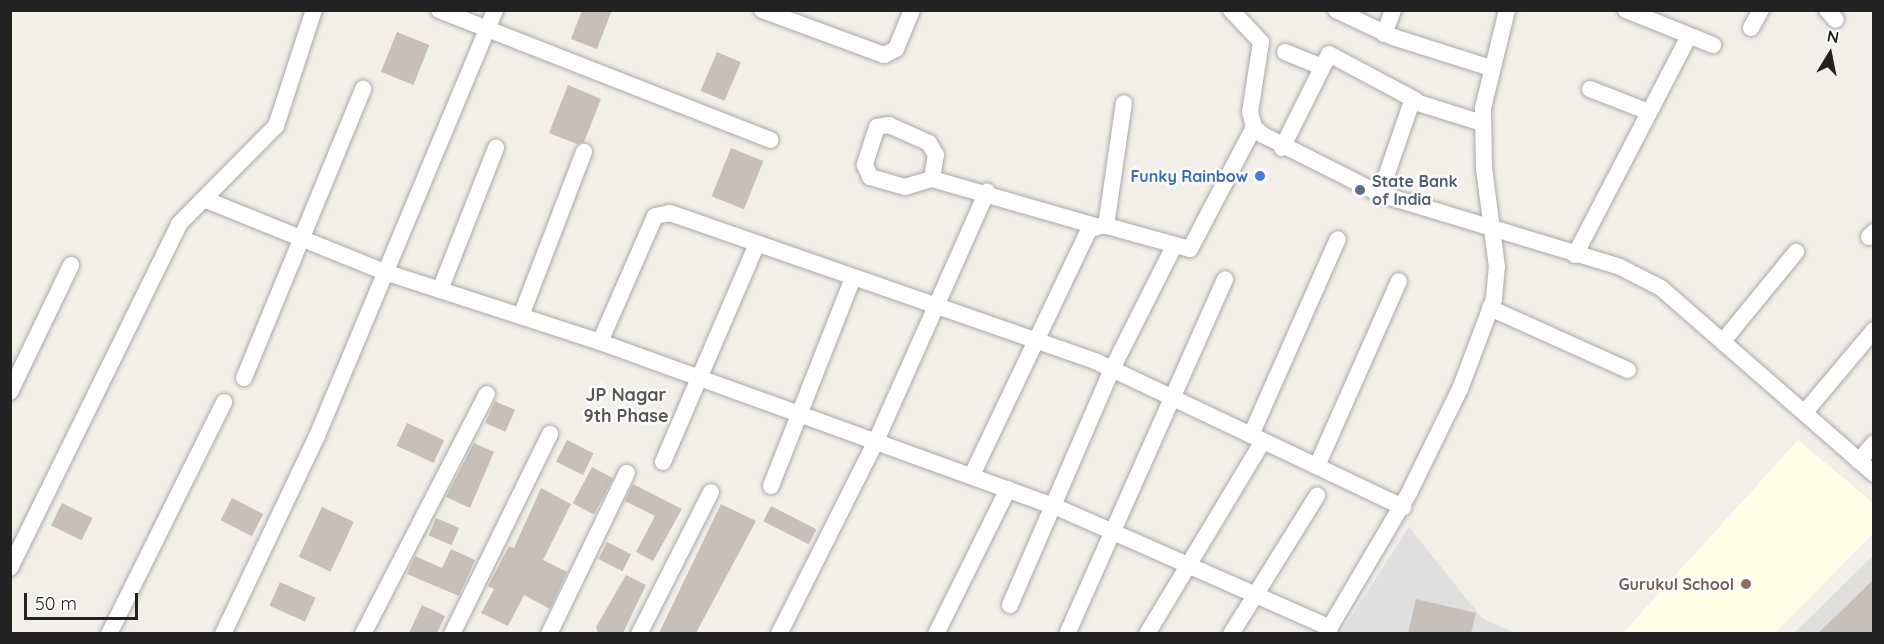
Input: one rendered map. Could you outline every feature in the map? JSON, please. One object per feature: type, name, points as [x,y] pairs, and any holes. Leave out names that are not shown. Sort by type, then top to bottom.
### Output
[{"type":"street","points":[[10,568],[179,224],[276,126],[314,10]]},
{"type":"street","points":[[439,10],[770,140]]},
{"type":"street","points":[[223,633],[317,436],[495,10]]},
{"type":"street","points":[[762,10],[884,55],[896,49],[912,10]]},
{"type":"street","points":[[932,179],[936,155],[929,143],[889,125],[877,127],[865,165],[870,177],[905,187],[932,179],[987,192],[1173,248],[1191,249],[1197,242],[1254,127],[1250,102],[1261,42],[1231,10]]},
{"type":"street","points":[[1336,10],[1384,34],[1491,68]]},
{"type":"street","points":[[1384,34],[1393,10]]},
{"type":"street","points":[[204,199],[385,272],[600,342],[1054,506],[1114,530],[1254,594],[1328,631],[1402,507],[1460,389],[1490,308],[1497,267],[1482,123],[1491,68],[1507,10]]},
{"type":"street","points":[[1626,10],[1713,45]]},
{"type":"street","points":[[1751,28],[1761,10]]},
{"type":"street","points":[[1575,255],[1689,36]]},
{"type":"street","points":[[1285,52],[1322,68]]},
{"type":"street","points":[[1282,148],[1329,54],[1415,100],[1482,123]]},
{"type":"street","points":[[244,378],[363,89]]},
{"type":"street","points":[[1590,89],[1649,112]]},
{"type":"street","points":[[1380,194],[1415,100]]},
{"type":"street","points":[[1101,226],[1124,103]]},
{"type":"street","points":[[1254,127],[1282,148],[1380,194],[1493,233],[1620,267],[1661,288],[1724,340],[1874,474]]},
{"type":"street","points":[[440,290],[496,148]]},
{"type":"street","points":[[520,316],[584,152]]},
{"type":"street","points":[[780,633],[876,441],[987,192]]},
{"type":"street","points":[[600,342],[660,212],[1112,369],[1402,507]]},
{"type":"street","points":[[972,476],[1089,230],[1101,226]]},
{"type":"street","points":[[1147,633],[1257,438],[1338,239]]},
{"type":"street","points":[[663,462],[757,244]]},
{"type":"street","points":[[1010,606],[1112,369],[1173,248]]},
{"type":"street","points":[[1724,340],[1796,252]]},
{"type":"street","points":[[10,392],[71,265]]},
{"type":"street","points":[[771,486],[853,278]]},
{"type":"street","points":[[1068,632],[1170,397],[1225,279]]},
{"type":"street","points":[[1317,466],[1399,281]]},
{"type":"street","points":[[1490,308],[1628,370]]},
{"type":"street","points":[[1806,412],[1874,330]]},
{"type":"street","points":[[363,633],[487,393]]},
{"type":"street","points":[[109,633],[224,402]]},
{"type":"street","points":[[452,633],[550,434]]},
{"type":"street","points":[[1859,461],[1874,443]]},
{"type":"street","points":[[549,633],[627,473]]},
{"type":"street","points":[[936,633],[1008,489]]},
{"type":"street","points":[[639,633],[711,492]]},
{"type":"street","points":[[1231,633],[1317,496]]},
{"type":"shaded area","name":"Gurukul School","points":[[1798,440],[1873,503],[1873,534],[1775,633],[1623,633]]},
{"type":"shaded area","points":[[1409,527],[1482,618],[1515,633],[1340,634]]},
{"type":"shaded area","points":[[1873,556],[1873,633],[1794,633]]},
{"type":"building","points":[[582,10],[612,10],[597,49],[571,39]]},
{"type":"building","points":[[397,32],[429,45],[413,85],[381,72]]},
{"type":"building","points":[[717,52],[741,62],[725,101],[701,91]]},
{"type":"building","points":[[568,85],[601,99],[584,142],[577,144],[549,133]]},
{"type":"building","points":[[731,148],[763,161],[744,209],[712,196]]},
{"type":"building","points":[[495,401],[515,410],[505,432],[485,423]]},
{"type":"building","points":[[407,423],[444,440],[434,463],[396,446]]},
{"type":"building","points":[[567,440],[594,454],[583,475],[556,461]]},
{"type":"building","points":[[474,443],[494,452],[470,508],[446,497]]},
{"type":"building","points":[[592,467],[613,478],[594,514],[573,503]]},
{"type":"building","points":[[633,484],[682,509],[653,561],[636,552],[655,516],[625,501]]},
{"type":"building","points":[[541,488],[571,504],[543,560],[567,572],[550,609],[524,595],[508,626],[481,613],[494,589],[488,586],[509,546],[514,548]]},
{"type":"building","points":[[232,498],[263,514],[252,536],[221,520]]},
{"type":"building","points":[[62,503],[93,518],[82,540],[51,525]]},
{"type":"building","points":[[721,504],[756,521],[696,633],[659,633]]},
{"type":"building","points":[[771,506],[816,529],[809,544],[763,521]]},
{"type":"building","points":[[322,507],[354,522],[330,572],[299,557]]},
{"type":"building","points":[[436,518],[459,528],[452,545],[429,535]]},
{"type":"building","points":[[607,542],[631,554],[622,571],[598,559]]},
{"type":"building","points":[[451,549],[475,560],[459,596],[407,574],[415,556],[442,568]]},
{"type":"building","points":[[626,575],[646,585],[623,633],[598,633],[596,627]]},
{"type":"building","points":[[1874,579],[1874,633],[1818,633],[1837,615]]},
{"type":"building","points":[[280,582],[316,598],[305,622],[269,606]]},
{"type":"building","points":[[1416,599],[1476,613],[1471,633],[1408,633]]},
{"type":"building","points":[[422,605],[445,616],[437,633],[409,633]]},
{"type":"place","name":"Funky Rainbow","points":[[1260,176]]},
{"type":"place","name":"State Bank of India","points":[[1360,190]]},
{"type":"place","name":"Gurukul School","points":[[1746,584]]},
{"type":"district","name":"JP Nagar 9th Phase","points":[[626,406]]}]
